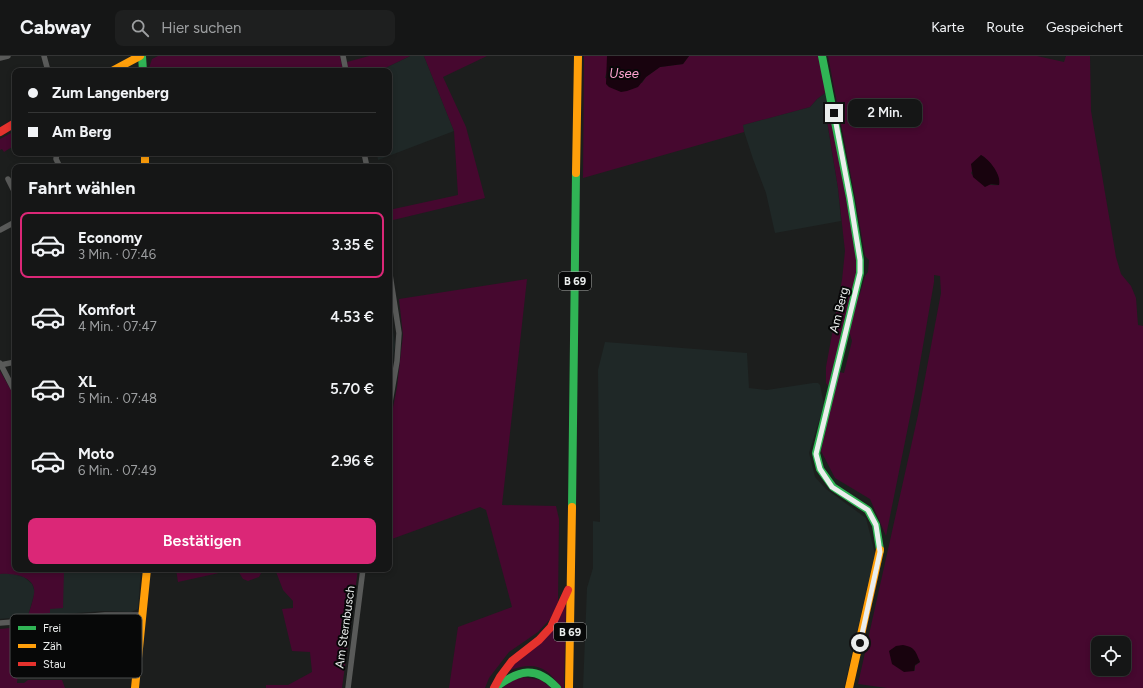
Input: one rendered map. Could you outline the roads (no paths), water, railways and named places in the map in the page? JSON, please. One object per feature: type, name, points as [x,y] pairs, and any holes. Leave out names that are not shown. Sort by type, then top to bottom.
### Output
[{"type":"main road","points":[[118,68],[141,56],[143,68]]},
{"type":"main road","name":"B 69","points":[[569,688],[578,56]]},
{"type":"main road","name":"Am Berg","points":[[822,56],[850,198],[860,260],[860,273],[816,454],[820,469],[832,487],[868,510],[876,525],[880,552],[850,688]]},
{"type":"main road","points":[[0,132],[12,125]]},
{"type":"main road","points":[[142,624],[147,572]]},
{"type":"main road","points":[[495,688],[500,674],[507,665],[546,633],[560,611],[570,585]]},
{"type":"main road","points":[[495,688],[512,675],[523,672],[541,674],[558,688]]},
{"type":"main road","points":[[135,688],[136,678]]},
{"type":"street","points":[[0,58],[8,56]]},
{"type":"street","points":[[44,56],[47,68]]},
{"type":"street","points":[[343,56],[345,68]]},
{"type":"street","points":[[8,180],[12,187]]},
{"type":"street","points":[[0,230],[12,224]]},
{"type":"street","points":[[392,288],[399,333],[397,361],[392,390]]},
{"type":"street","points":[[12,362],[0,364],[12,386]]},
{"type":"street","name":"Am Sternbusch","points":[[348,688],[364,572]]},
{"type":"street","points":[[0,623],[10,622]]},
{"type":"water","name":"Usee","points":[[607,56],[689,56],[683,64],[660,67],[646,77],[638,87],[621,92],[609,87],[606,84]]},
{"type":"water","points":[[981,155],[988,160],[997,172],[999,177],[999,185],[991,184],[985,187],[973,177],[971,164]]},
{"type":"water","points":[[903,645],[914,650],[920,662],[915,665],[914,671],[904,672],[892,664],[889,651],[896,646]]}]
